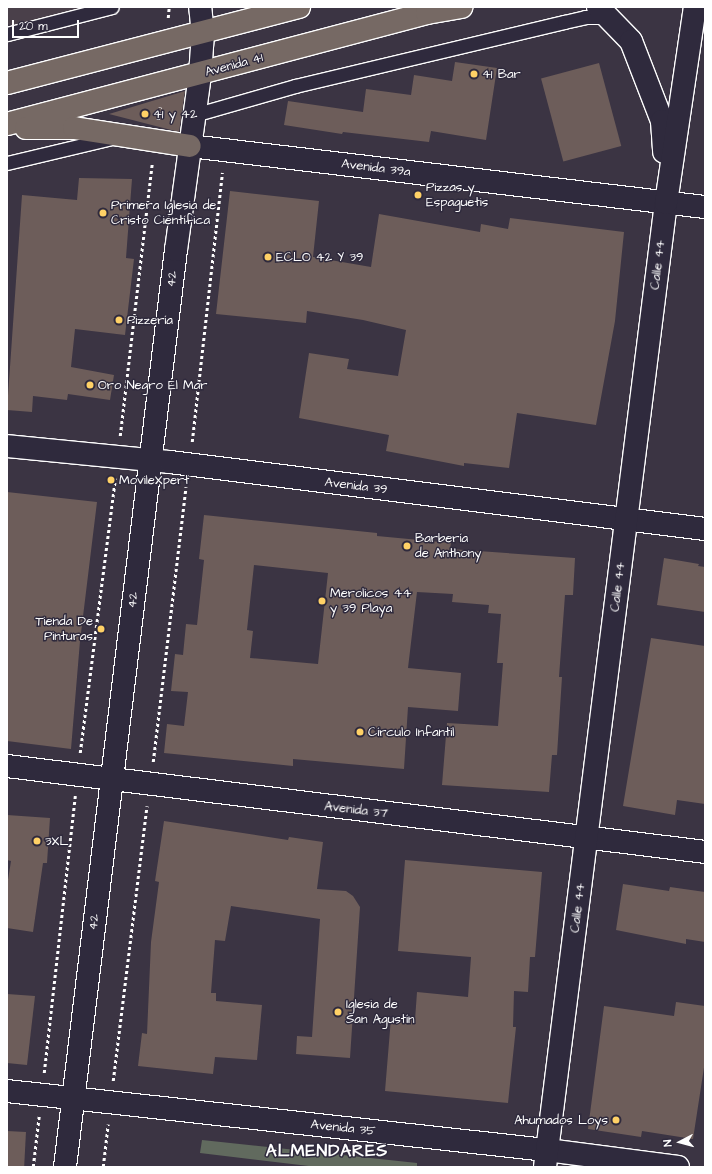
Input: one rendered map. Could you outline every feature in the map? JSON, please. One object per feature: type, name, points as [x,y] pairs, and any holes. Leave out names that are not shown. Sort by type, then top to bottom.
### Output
[{"type":"main road","points":[[7,82],[203,34],[299,7]]},
{"type":"main road","name":"Avenida 41","points":[[7,124],[427,13],[461,7]]},
{"type":"main road","points":[[7,128],[74,128],[128,135],[190,146]]},
{"type":"street","points":[[200,7],[203,34]]},
{"type":"street","points":[[203,34],[216,7]]},
{"type":"street","name":"Calle 44","points":[[546,1158],[666,203],[695,7]]},
{"type":"street","points":[[604,12],[631,41],[650,85],[662,121],[666,203]]},
{"type":"street","name":"42","points":[[65,1167],[111,778],[200,74],[203,34]]},
{"type":"street","name":"Avenida 39a","points":[[190,146],[705,207]]},
{"type":"street","name":"Avenida 39","points":[[7,446],[118,456],[626,521],[705,529]]},
{"type":"street","name":"Avenida 37","points":[[7,766],[111,778],[586,840],[705,852]]},
{"type":"street","name":"Avenida 35","points":[[7,1091],[546,1158],[678,1167]]},
{"type":"lane","points":[[7,34],[112,7]]},
{"type":"lane","points":[[194,115],[295,86],[604,12]]},
{"type":"lane","points":[[7,163],[128,135]]},
{"type":"path","points":[[168,42],[169,7]]},
{"type":"path","points":[[33,1167],[78,774],[118,456],[155,140],[164,83]]},
{"type":"path","points":[[103,1167],[189,465],[225,150]]},
{"type":"shaded area","points":[[7,7],[87,7],[14,26],[7,24]]},
{"type":"green space","points":[[202,1140],[417,1163],[417,1167],[317,1167],[200,1153]]},
{"type":"building","points":[[455,62],[497,68],[486,140],[431,131],[429,142],[343,132],[342,134],[284,125],[288,101],[363,112],[366,89],[411,95],[414,75],[452,81]]},
{"type":"building","points":[[599,63],[621,146],[563,162],[541,79]]},
{"type":"building","points":[[185,91],[179,132],[109,114]]},
{"type":"building","points":[[79,178],[132,179],[126,258],[134,259],[125,335],[75,329],[71,367],[114,375],[110,400],[68,394],[67,400],[33,396],[32,412],[7,410],[22,195],[77,200]]},
{"type":"building","points":[[230,191],[319,201],[313,257],[371,267],[379,214],[480,232],[481,224],[508,229],[510,218],[624,232],[615,321],[596,425],[517,413],[509,468],[464,463],[464,466],[386,451],[389,435],[299,418],[309,353],[349,359],[347,369],[398,376],[406,330],[363,320],[307,311],[306,323],[216,314]]},
{"type":"building","points":[[7,492],[97,502],[80,641],[71,749],[7,741]]},
{"type":"building","points":[[204,515],[377,533],[377,536],[451,543],[450,549],[575,558],[573,595],[565,595],[559,677],[562,677],[557,755],[552,755],[549,792],[442,785],[447,723],[498,726],[503,663],[497,663],[501,614],[488,613],[489,605],[452,602],[453,594],[417,592],[408,668],[461,673],[458,711],[408,707],[404,769],[293,759],[293,766],[164,753],[167,724],[184,726],[188,692],[171,691],[175,654],[183,655],[186,624],[197,625],[204,560],[199,559]],"holes":[[[254,565],[328,573],[318,664],[250,658],[253,631],[247,630]]]},
{"type":"building","points":[[664,558],[699,564],[698,566],[705,567],[705,612],[657,605]]},
{"type":"building","points":[[651,638],[705,646],[705,804],[677,800],[675,815],[623,806]]},
{"type":"building","points":[[7,815],[50,818],[47,863],[43,863],[33,932],[7,928],[7,886],[11,861],[7,860]]},
{"type":"building","points":[[164,821],[288,840],[289,837],[323,842],[317,889],[346,891],[353,896],[360,907],[350,1058],[296,1054],[297,1036],[312,1037],[320,919],[231,906],[225,941],[215,940],[211,993],[216,993],[216,1001],[262,1005],[257,1060],[215,1057],[213,1074],[138,1066],[142,1033],[147,1034],[151,942],[159,882],[155,881]]},
{"type":"building","points":[[405,860],[542,872],[535,957],[530,957],[528,992],[514,991],[513,1027],[516,1027],[508,1103],[385,1091],[391,1018],[415,1020],[417,992],[468,997],[471,957],[398,951]]},
{"type":"building","points":[[623,884],[669,891],[670,887],[705,892],[705,942],[686,939],[686,944],[616,930]]},
{"type":"building","points":[[7,994],[35,996],[27,1065],[7,1063]]},
{"type":"building","points":[[676,1002],[705,1006],[705,1061],[693,1139],[642,1131],[641,1137],[588,1129],[604,1006],[674,1016]]},
{"type":"building","points":[[7,1131],[26,1132],[24,1167],[7,1167]]},
{"type":"place","name":"41 Bar","points":[[474,74]]},
{"type":"place","name":"41 y 42","points":[[145,114]]},
{"type":"place","name":"Pizzas y Espaguetis","points":[[418,195]]},
{"type":"place","name":"Primera Iglesia de Cristo Científica","points":[[103,213]]},
{"type":"place","name":"ECLO 42 Y 39","points":[[268,257]]},
{"type":"place","name":"Pizzería","points":[[119,320]]},
{"type":"place","name":"Oro Negro El Mar","points":[[90,385]]},
{"type":"place","name":"MovileXpert","points":[[111,480]]},
{"type":"place","name":"Barbería de Anthony","points":[[407,546]]},
{"type":"place","name":"Merolicos 44 y 39 Playa","points":[[322,601]]},
{"type":"place","name":"Tienda De Pinturas","points":[[101,629]]},
{"type":"place","name":"Círculo Infantil","points":[[360,732]]},
{"type":"place","name":"3XL","points":[[37,841]]},
{"type":"place","name":"Iglesia de San Agustín","points":[[338,1012]]},
{"type":"place","name":"Ahumados Loys","points":[[616,1120]]},
{"type":"district","name":"ALMENDARES","points":[[327,1152]]}]
